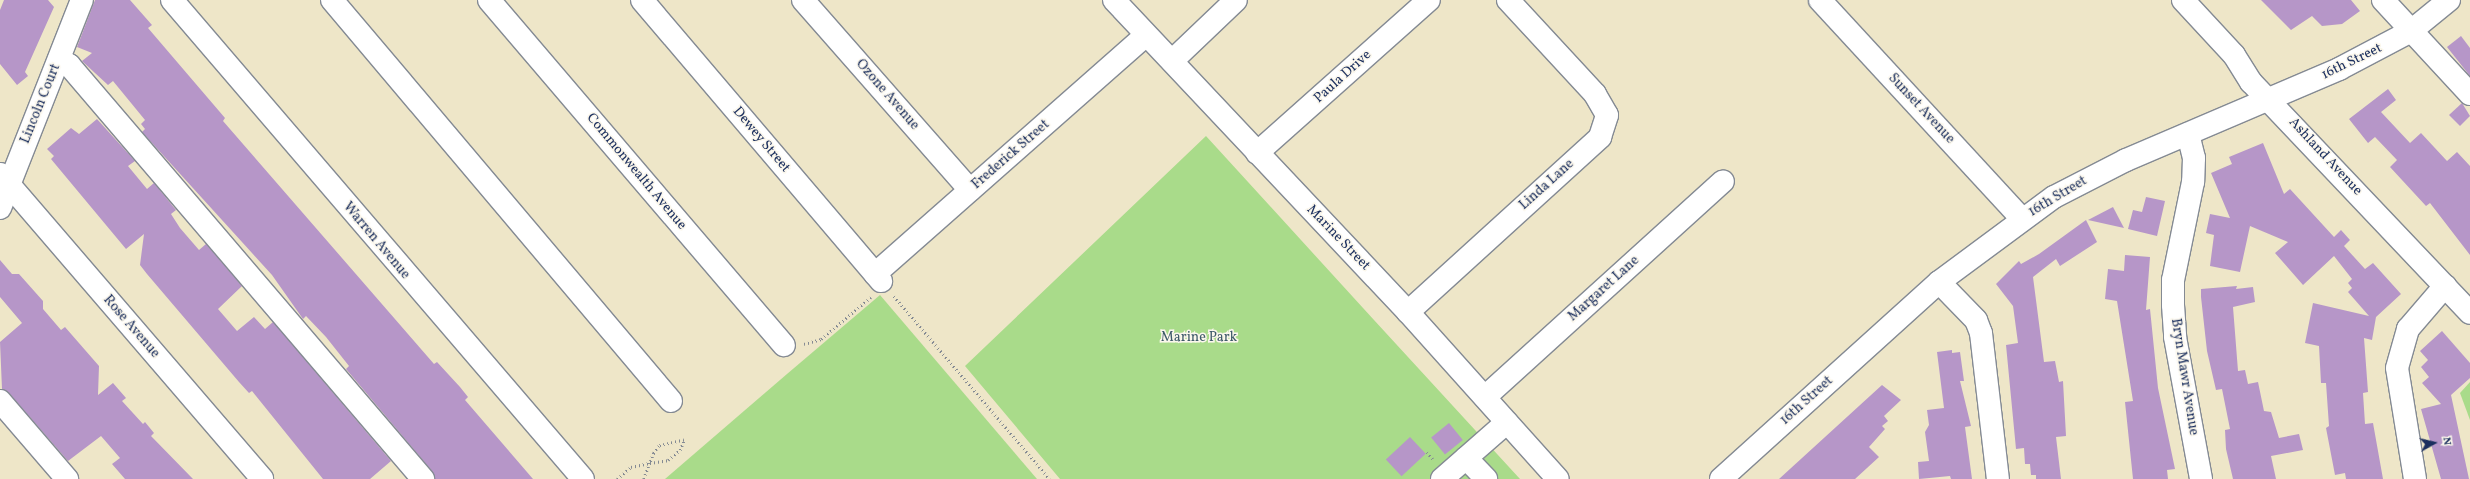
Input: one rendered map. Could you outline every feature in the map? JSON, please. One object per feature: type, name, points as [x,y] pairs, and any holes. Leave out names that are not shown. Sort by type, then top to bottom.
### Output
[{"type":"street","name":"Lincoln Court","points":[[0,208],[4,180],[59,59],[82,0]]},
{"type":"street","name":"Warren Avenue","points":[[172,0],[583,479]]},
{"type":"street","points":[[332,0],[671,401]]},
{"type":"street","name":"Commonwealth Avenue","points":[[489,0],[794,344]]},
{"type":"street","name":"Dewey Street","points":[[642,0],[878,277]]},
{"type":"street","name":"Ozone Avenue","points":[[803,0],[970,190]]},
{"type":"street","name":"Marine Street","points":[[1114,0],[1408,312],[1486,397],[1558,479]]},
{"type":"street","points":[[1172,61],[1236,0]]},
{"type":"street","name":"Paula Drive","points":[[1257,153],[1429,0]]},
{"type":"street","name":"Linda Lane","points":[[1408,312],[1600,137],[1607,115],[1595,94],[1508,0]]},
{"type":"street","name":"Sunset Avenue","points":[[1820,0],[2022,219]]},
{"type":"street","name":"Ashland Avenue","points":[[2183,0],[2234,55],[2252,82],[2269,98],[2470,313]]},
{"type":"street","points":[[2383,0],[2470,94]]},
{"type":"street","name":"16th Street","points":[[1721,479],[1939,282],[2022,219],[2083,182],[2269,98],[2339,70],[2411,31],[2449,0]]},
{"type":"street","name":"Frederick Street","points":[[878,277],[970,190],[1146,35]]},
{"type":"street","points":[[59,59],[69,65],[423,479]]},
{"type":"street","name":"Bryn Mawr Avenue","points":[[2188,134],[2194,158],[2193,182],[2173,280],[2173,305],[2175,337],[2201,479]]},
{"type":"street","name":"Rose Avenue","points":[[4,180],[262,479]]},
{"type":"street","name":"Margaret Lane","points":[[1486,397],[1723,181]]},
{"type":"street","points":[[1939,282],[1976,320],[1981,333],[1998,479]]},
{"type":"street","points":[[2415,479],[2396,368],[2408,329],[2445,286]]},
{"type":"street","points":[[0,401],[68,479]]},
{"type":"street","points":[[1442,479],[1507,422]]},
{"type":"street","points":[[1466,458],[1486,479]]},
{"type":"path","points":[[794,344],[827,334],[879,290],[878,277]]},
{"type":"path","points":[[878,277],[1050,479]]},
{"type":"path","points":[[616,479],[631,467],[650,463],[673,456],[684,440],[659,446],[650,463],[644,479]]},
{"type":"green space","name":"Marine Park","points":[[1206,136],[1520,479],[1060,479],[965,366]]},
{"type":"green space","points":[[880,295],[1037,479],[665,479],[787,374]]},
{"type":"green space","points":[[2470,382],[2470,420],[2460,393]]},
{"type":"building","points":[[4,0],[48,0],[54,7],[25,72],[28,76],[17,85],[0,64],[0,10]]},
{"type":"building","points":[[95,0],[130,0],[152,25],[148,28],[225,118],[223,121],[434,364],[437,362],[460,387],[468,397],[465,400],[533,479],[435,479],[432,471],[346,369],[349,366],[326,337],[306,316],[303,319],[272,275],[142,132],[145,129],[141,124],[145,120],[113,81],[108,85],[82,61],[92,53],[77,47]]},
{"type":"building","points":[[2261,0],[2351,0],[2360,11],[2342,24],[2322,26],[2312,16],[2291,30]]},
{"type":"building","points":[[2461,36],[2470,48],[2470,76],[2447,47]]},
{"type":"building","points":[[2388,89],[2396,100],[2381,112],[2410,143],[2421,133],[2447,161],[2457,152],[2470,166],[2470,255],[2430,203],[2426,206],[2390,167],[2397,160],[2375,137],[2368,143],[2349,119]]},
{"type":"building","points":[[2462,103],[2470,116],[2460,126],[2449,115]]},
{"type":"building","points":[[97,119],[135,161],[128,166],[147,189],[154,183],[176,210],[171,214],[180,228],[199,250],[206,244],[242,286],[218,309],[237,331],[254,317],[265,329],[273,322],[391,461],[370,479],[323,479],[252,391],[249,393],[239,382],[140,265],[144,234],[126,249],[51,159],[54,156],[47,149],[71,128],[79,134]]},
{"type":"building","points":[[2263,143],[2284,194],[2290,189],[2334,237],[2341,230],[2350,240],[2344,246],[2365,269],[2373,263],[2401,294],[2376,317],[2372,340],[2364,338],[2368,392],[2363,393],[2365,424],[2373,423],[2383,479],[2346,479],[2345,473],[2335,475],[2326,428],[2329,426],[2326,383],[2321,383],[2319,346],[2305,343],[2313,303],[2369,316],[2348,292],[2352,288],[2348,283],[2352,279],[2334,256],[2303,285],[2275,253],[2288,242],[2250,226],[2240,272],[2210,266],[2214,235],[2206,233],[2210,214],[2230,218],[2211,173],[2232,164],[2229,157]]},
{"type":"building","points":[[2146,197],[2165,201],[2157,236],[2128,229],[2133,210],[2142,212]]},
{"type":"building","points":[[2113,207],[2124,228],[2088,220]]},
{"type":"building","points":[[2086,220],[2097,242],[2060,266],[2056,259],[2033,277],[2044,362],[2055,361],[2059,382],[2063,381],[2066,436],[2056,437],[2061,479],[2036,479],[2036,475],[2031,475],[2030,464],[2025,464],[2024,448],[2016,449],[2006,345],[2018,343],[2013,306],[1996,284],[2019,261],[2021,264],[2039,254]]},
{"type":"building","points":[[2125,255],[2150,257],[2146,310],[2150,309],[2158,388],[2175,469],[2167,470],[2168,479],[2133,479],[2125,402],[2133,401],[2117,301],[2105,299],[2108,269],[2124,271]]},
{"type":"building","points":[[0,260],[12,274],[19,274],[43,301],[43,309],[61,330],[65,327],[99,366],[98,395],[113,383],[126,398],[122,401],[143,424],[145,422],[154,433],[151,436],[193,479],[125,479],[112,464],[120,458],[101,436],[68,461],[9,393],[2,389],[0,342],[22,323],[0,297]]},
{"type":"building","points":[[2237,286],[2236,289],[2253,287],[2255,302],[2233,307],[2238,371],[2245,370],[2248,384],[2258,382],[2264,411],[2271,412],[2279,438],[2299,434],[2303,450],[2271,456],[2276,479],[2233,479],[2226,449],[2225,430],[2230,429],[2222,389],[2216,390],[2207,351],[2201,289]]},
{"type":"building","points":[[2442,331],[2470,363],[2470,378],[2451,395],[2469,479],[2441,479],[2421,409],[2441,404],[2422,383],[2429,377],[2421,367],[2428,360],[2420,351]]},
{"type":"building","points":[[1952,350],[1952,353],[1960,352],[1964,381],[1960,381],[1971,426],[1965,427],[1972,479],[1951,479],[1950,476],[1919,479],[1918,462],[1929,461],[1925,432],[1929,425],[1927,410],[1944,408],[1937,352]]},
{"type":"building","points":[[1882,385],[1901,400],[1884,416],[1888,421],[1882,426],[1885,429],[1869,447],[1879,457],[1855,479],[1779,479]]},
{"type":"building","points":[[1449,423],[1463,440],[1445,455],[1431,437]]},
{"type":"building","points":[[1410,437],[1426,454],[1402,476],[1386,460]]}]
